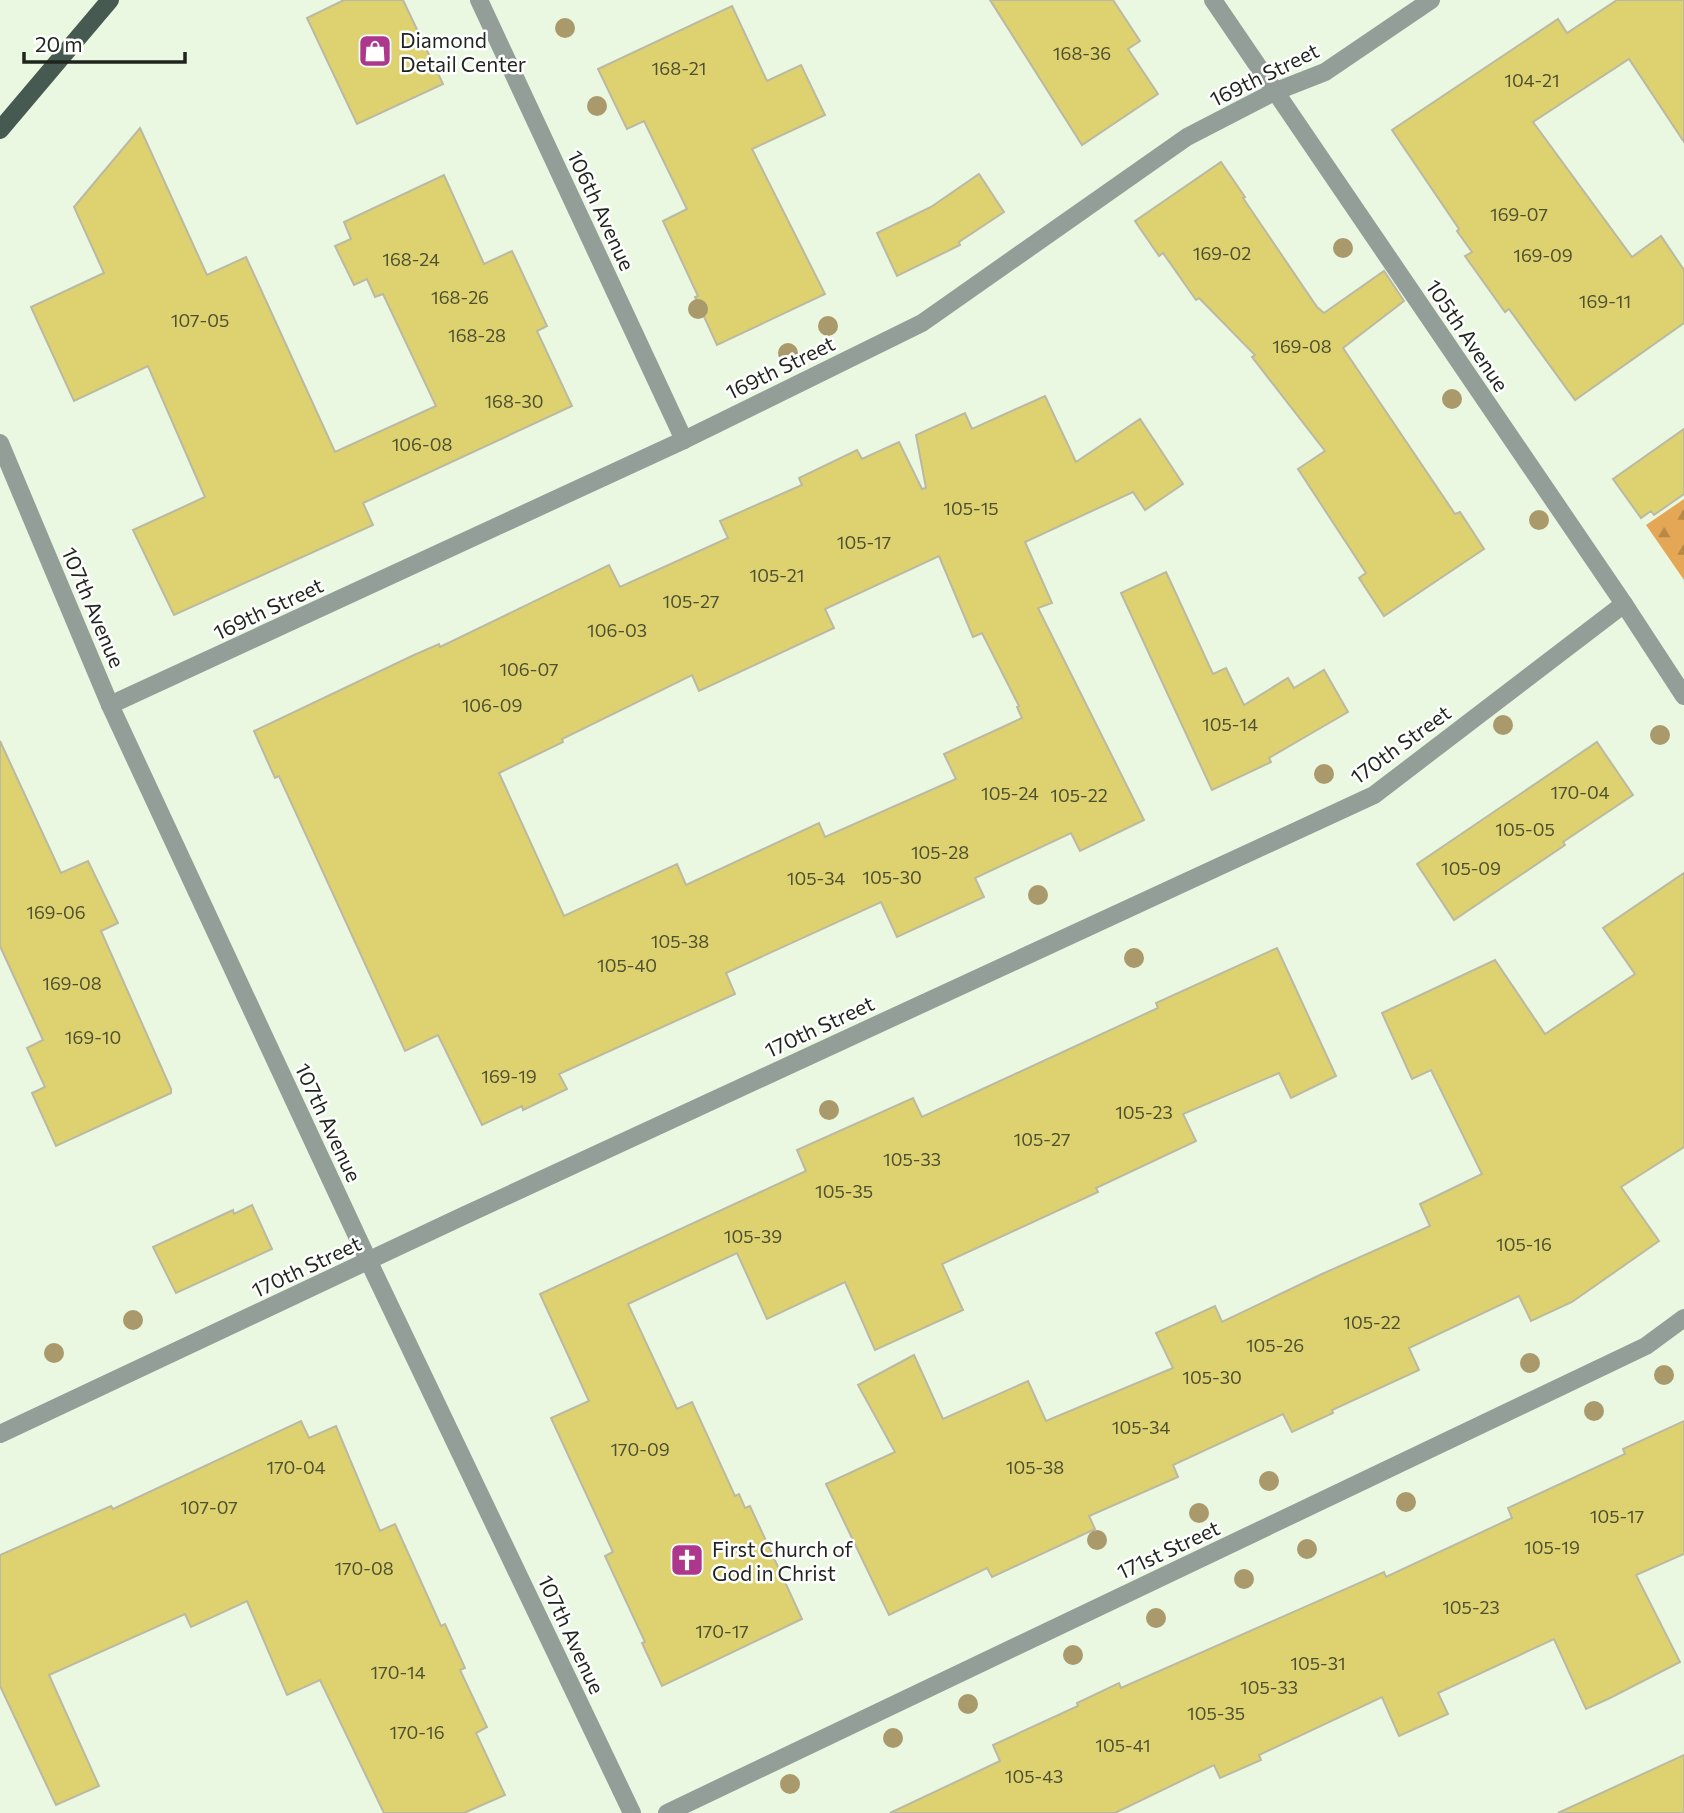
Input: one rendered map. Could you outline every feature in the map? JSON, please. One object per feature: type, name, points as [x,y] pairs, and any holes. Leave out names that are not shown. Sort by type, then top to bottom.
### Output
[{"type":"main road","points":[[0,130],[110,0]]},
{"type":"street","name":"106th Avenue","points":[[479,0],[684,440]]},
{"type":"street","name":"105th Avenue","points":[[1213,0],[1684,696]]},
{"type":"street","name":"169th Street","points":[[110,705],[684,440],[922,323],[1188,137],[1274,92],[1325,72],[1432,0]]},
{"type":"street","name":"107th Avenue","points":[[0,443],[110,705],[369,1262],[632,1813]]},
{"type":"street","name":"170th Street","points":[[0,1434],[461,1217],[1374,795],[1624,604]]},
{"type":"street","name":"171st Street","points":[[667,1813],[1646,1346],[1684,1318]]},
{"type":"green space","points":[[1684,499],[1684,580],[1646,525]]},
{"type":"building","name":"Diamond Detail Center","points":[[344,0],[403,0],[443,84],[357,124],[307,18]]},
{"type":"building","points":[[990,0],[1113,0],[1140,41],[1128,49],[1158,94],[1082,145]]},
{"type":"building","points":[[1617,0],[1684,0],[1684,142],[1629,59],[1533,122],[1632,257],[1661,236],[1684,270],[1684,323],[1575,400],[1509,309],[1505,312],[1465,256],[1472,252],[1457,231],[1459,229],[1392,130],[1558,19],[1567,33]]},
{"type":"building","points":[[732,6],[767,81],[801,65],[825,115],[752,149],[825,294],[717,345],[695,297],[698,296],[663,221],[687,209],[644,121],[627,129],[598,69]]},
{"type":"building","points":[[140,128],[207,275],[246,257],[335,452],[436,406],[383,294],[375,297],[367,279],[354,285],[335,246],[351,239],[344,222],[444,175],[484,264],[512,251],[547,326],[537,331],[572,406],[363,503],[373,525],[174,615],[133,530],[205,497],[148,366],[74,401],[31,307],[104,273],[74,207]]},
{"type":"building","points":[[1221,162],[1317,307],[1324,313],[1384,271],[1404,301],[1343,348],[1455,514],[1460,512],[1484,549],[1384,616],[1359,578],[1366,573],[1298,469],[1325,451],[1252,357],[1255,355],[1199,298],[1196,300],[1163,253],[1159,256],[1135,221]]},
{"type":"building","points":[[979,174],[1004,212],[959,242],[960,245],[897,276],[877,233],[931,207]]},
{"type":"building","points":[[1045,396],[1076,462],[1140,419],[1183,484],[1145,510],[1133,492],[1025,542],[1052,603],[1038,608],[1144,820],[1080,851],[1071,833],[975,878],[984,897],[897,937],[881,902],[726,973],[735,994],[559,1074],[567,1089],[523,1110],[522,1106],[482,1125],[438,1035],[405,1051],[279,776],[275,778],[254,731],[414,655],[439,644],[440,647],[609,565],[620,587],[728,538],[720,521],[802,485],[799,478],[857,450],[862,459],[899,442],[922,489],[926,488],[916,435],[965,413],[972,429]],"holes":[[[939,556],[973,637],[982,633],[1019,706],[1017,707],[1022,718],[944,754],[956,779],[825,837],[819,823],[686,885],[677,864],[564,916],[499,773],[692,675],[699,691],[834,628],[825,609]]]},
{"type":"building","points":[[1684,429],[1684,494],[1654,515],[1651,511],[1641,518],[1613,479]]},
{"type":"building","points":[[1166,572],[1213,674],[1226,668],[1244,705],[1288,678],[1294,688],[1324,670],[1348,712],[1269,758],[1271,762],[1212,790],[1121,593]]},
{"type":"building","points":[[0,741],[61,873],[88,861],[118,923],[101,931],[171,1089],[171,1093],[56,1146],[32,1093],[45,1087],[27,1048],[43,1040],[0,946]]},
{"type":"building","points":[[1597,742],[1633,795],[1454,920],[1417,864]]},
{"type":"building","points":[[1684,873],[1684,1147],[1621,1187],[1659,1241],[1572,1302],[1531,1321],[1519,1296],[1409,1348],[1419,1370],[1332,1410],[1333,1413],[1292,1432],[1283,1414],[1173,1465],[1178,1477],[1089,1516],[1095,1529],[992,1577],[987,1568],[889,1615],[826,1484],[895,1452],[858,1385],[914,1355],[943,1419],[1028,1381],[1046,1421],[1173,1368],[1156,1333],[1215,1306],[1222,1322],[1430,1226],[1420,1204],[1482,1174],[1431,1070],[1412,1079],[1382,1013],[1495,960],[1545,1034],[1635,974],[1603,928]]},
{"type":"building","points":[[1277,948],[1336,1076],[1291,1098],[1279,1073],[1183,1114],[1196,1141],[1096,1188],[1098,1192],[942,1264],[963,1310],[875,1350],[845,1282],[767,1319],[737,1253],[628,1304],[677,1409],[692,1402],[735,1496],[739,1494],[745,1508],[750,1506],[802,1619],[662,1686],[605,1556],[613,1552],[551,1418],[589,1401],[540,1294],[806,1171],[797,1150],[913,1098],[922,1117],[1158,1008],[1156,1003]]},
{"type":"building","points":[[252,1205],[272,1249],[176,1293],[153,1247],[233,1210],[234,1214]]},
{"type":"building","points":[[301,1421],[309,1438],[336,1426],[380,1531],[395,1524],[441,1626],[445,1624],[465,1668],[460,1670],[487,1727],[476,1733],[505,1795],[464,1813],[384,1813],[320,1680],[287,1695],[247,1601],[191,1627],[185,1614],[49,1675],[99,1786],[56,1805],[0,1686],[0,1555],[111,1506],[113,1509]]},
{"type":"building","points":[[1684,1421],[1684,1554],[1636,1575],[1680,1662],[1610,1698],[1586,1709],[1554,1639],[1438,1693],[1448,1714],[1399,1736],[1382,1697],[1259,1755],[1261,1760],[1220,1778],[1214,1765],[1115,1813],[890,1813],[1000,1761],[993,1745],[1078,1706],[1077,1703],[1119,1683],[1121,1688],[1384,1572],[1386,1577],[1512,1518],[1508,1508],[1625,1454],[1623,1449]]},
{"type":"building","points":[[1684,1755],[1684,1813],[1558,1813]]},
{"type":"place","name":"Diamond Detail Center","points":[[375,51]]},
{"type":"place","name":"First Church of God in Christ","points":[[687,1560]]}]
